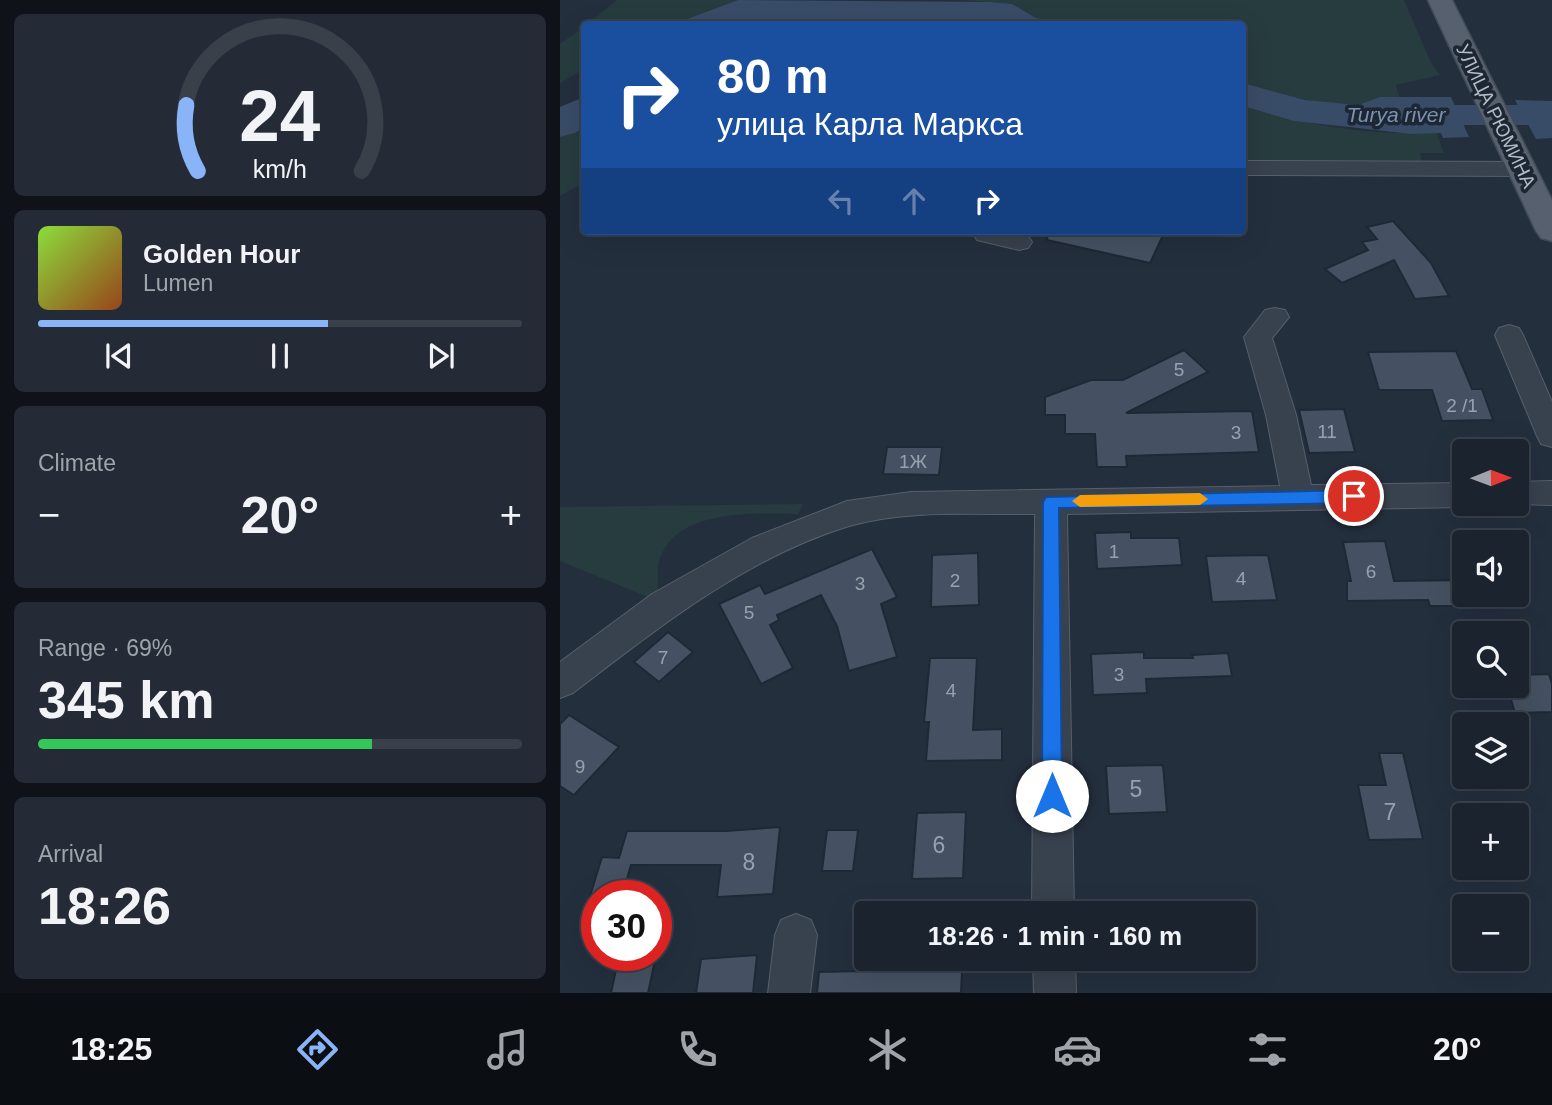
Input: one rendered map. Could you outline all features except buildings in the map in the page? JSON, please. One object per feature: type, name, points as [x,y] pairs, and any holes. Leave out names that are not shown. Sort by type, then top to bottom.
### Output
[{"type":"main road","name":"УЛИЦА РЮМИНА","points":[[1440,0],[1517,158],[1545,203],[1552,231]]},
{"type":"street","points":[[1246,168],[1517,158]]},
{"type":"street","points":[[994,235],[1019,242]]},
{"type":"street","points":[[1275,317],[1258,337],[1281,415],[1298,497]]},
{"type":"street","points":[[1509,335],[1552,436]]},
{"type":"street","points":[[1530,494],[1552,493]]},
{"type":"street","points":[[560,682],[664,604],[764,547],[848,514],[911,504],[1452,495]]},
{"type":"street","points":[[1051,502],[1053,901]]},
{"type":"street","points":[[789,993],[796,935]]},
{"type":"street","points":[[1054,971],[1055,993]]},
{"type":"green space","points":[[617,0],[738,0],[682,21],[592,21]]},
{"type":"green space","points":[[962,0],[1404,0],[1431,63],[1440,75],[1396,85],[1399,97],[1356,105],[1327,103],[1246,84],[1246,21],[1053,21],[989,2]]},
{"type":"green space","points":[[581,29],[581,71],[560,83],[560,44]]},
{"type":"green space","points":[[1246,107],[1338,128],[1387,133],[1436,132],[1444,153],[1420,153],[1423,165],[1246,163]]},
{"type":"green space","points":[[581,129],[581,184],[560,196],[560,137]]},
{"type":"green space","points":[[803,504],[798,514],[715,518],[695,524],[678,534],[665,548],[658,567],[658,589],[650,598],[560,561],[560,507]]},
{"type":"water","points":[[738,0],[989,2],[1012,4],[1036,18],[1053,21],[682,21]]},
{"type":"water","points":[[1246,84],[1305,100],[1358,105],[1380,97],[1451,97],[1469,137],[1443,138],[1441,133],[1412,134],[1294,121],[1246,107]]},
{"type":"water","points":[[581,98],[581,129],[560,137],[560,107]]},
{"type":"water","points":[[1515,100],[1552,101],[1552,138],[1536,139]]},
{"type":"waterway","name":"Turya river","points":[[1395,115],[1552,115]]},
{"type":"slow traffic","points":[[1080,501],[1200,499]]},
{"type":"route","points":[[1052,796],[1051,502],[1354,496]]}]
